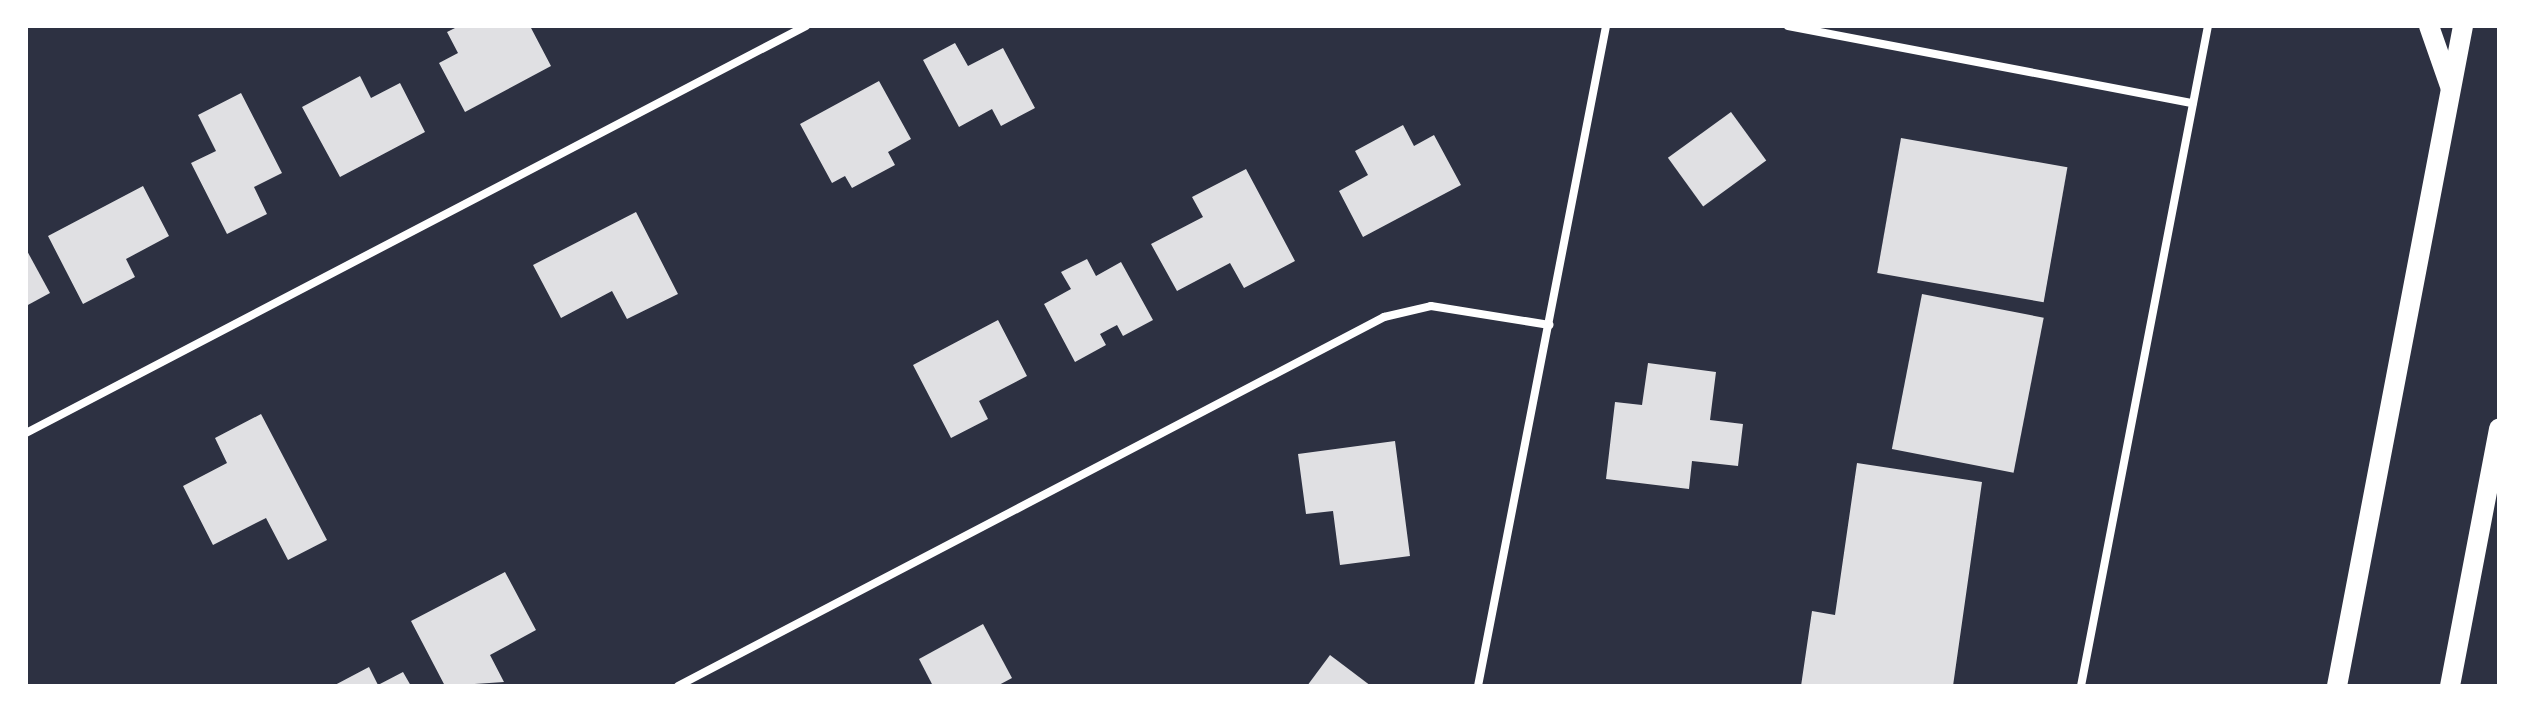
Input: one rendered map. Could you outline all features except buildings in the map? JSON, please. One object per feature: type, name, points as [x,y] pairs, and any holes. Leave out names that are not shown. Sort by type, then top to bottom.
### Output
[{"type":"main road","points":[[2429,26],[2451,88]]},
{"type":"main road","points":[[2337,686],[2463,26]]},
{"type":"main road","points":[[2450,686],[2499,429]]},
{"type":"street","points":[[26,433],[806,26]]},
{"type":"street","points":[[1478,686],[1606,26]]},
{"type":"street","points":[[1788,26],[2193,103]]},
{"type":"street","points":[[2081,686],[2208,26]]},
{"type":"street","points":[[678,686],[1384,317],[1431,306],[1549,325]]}]
